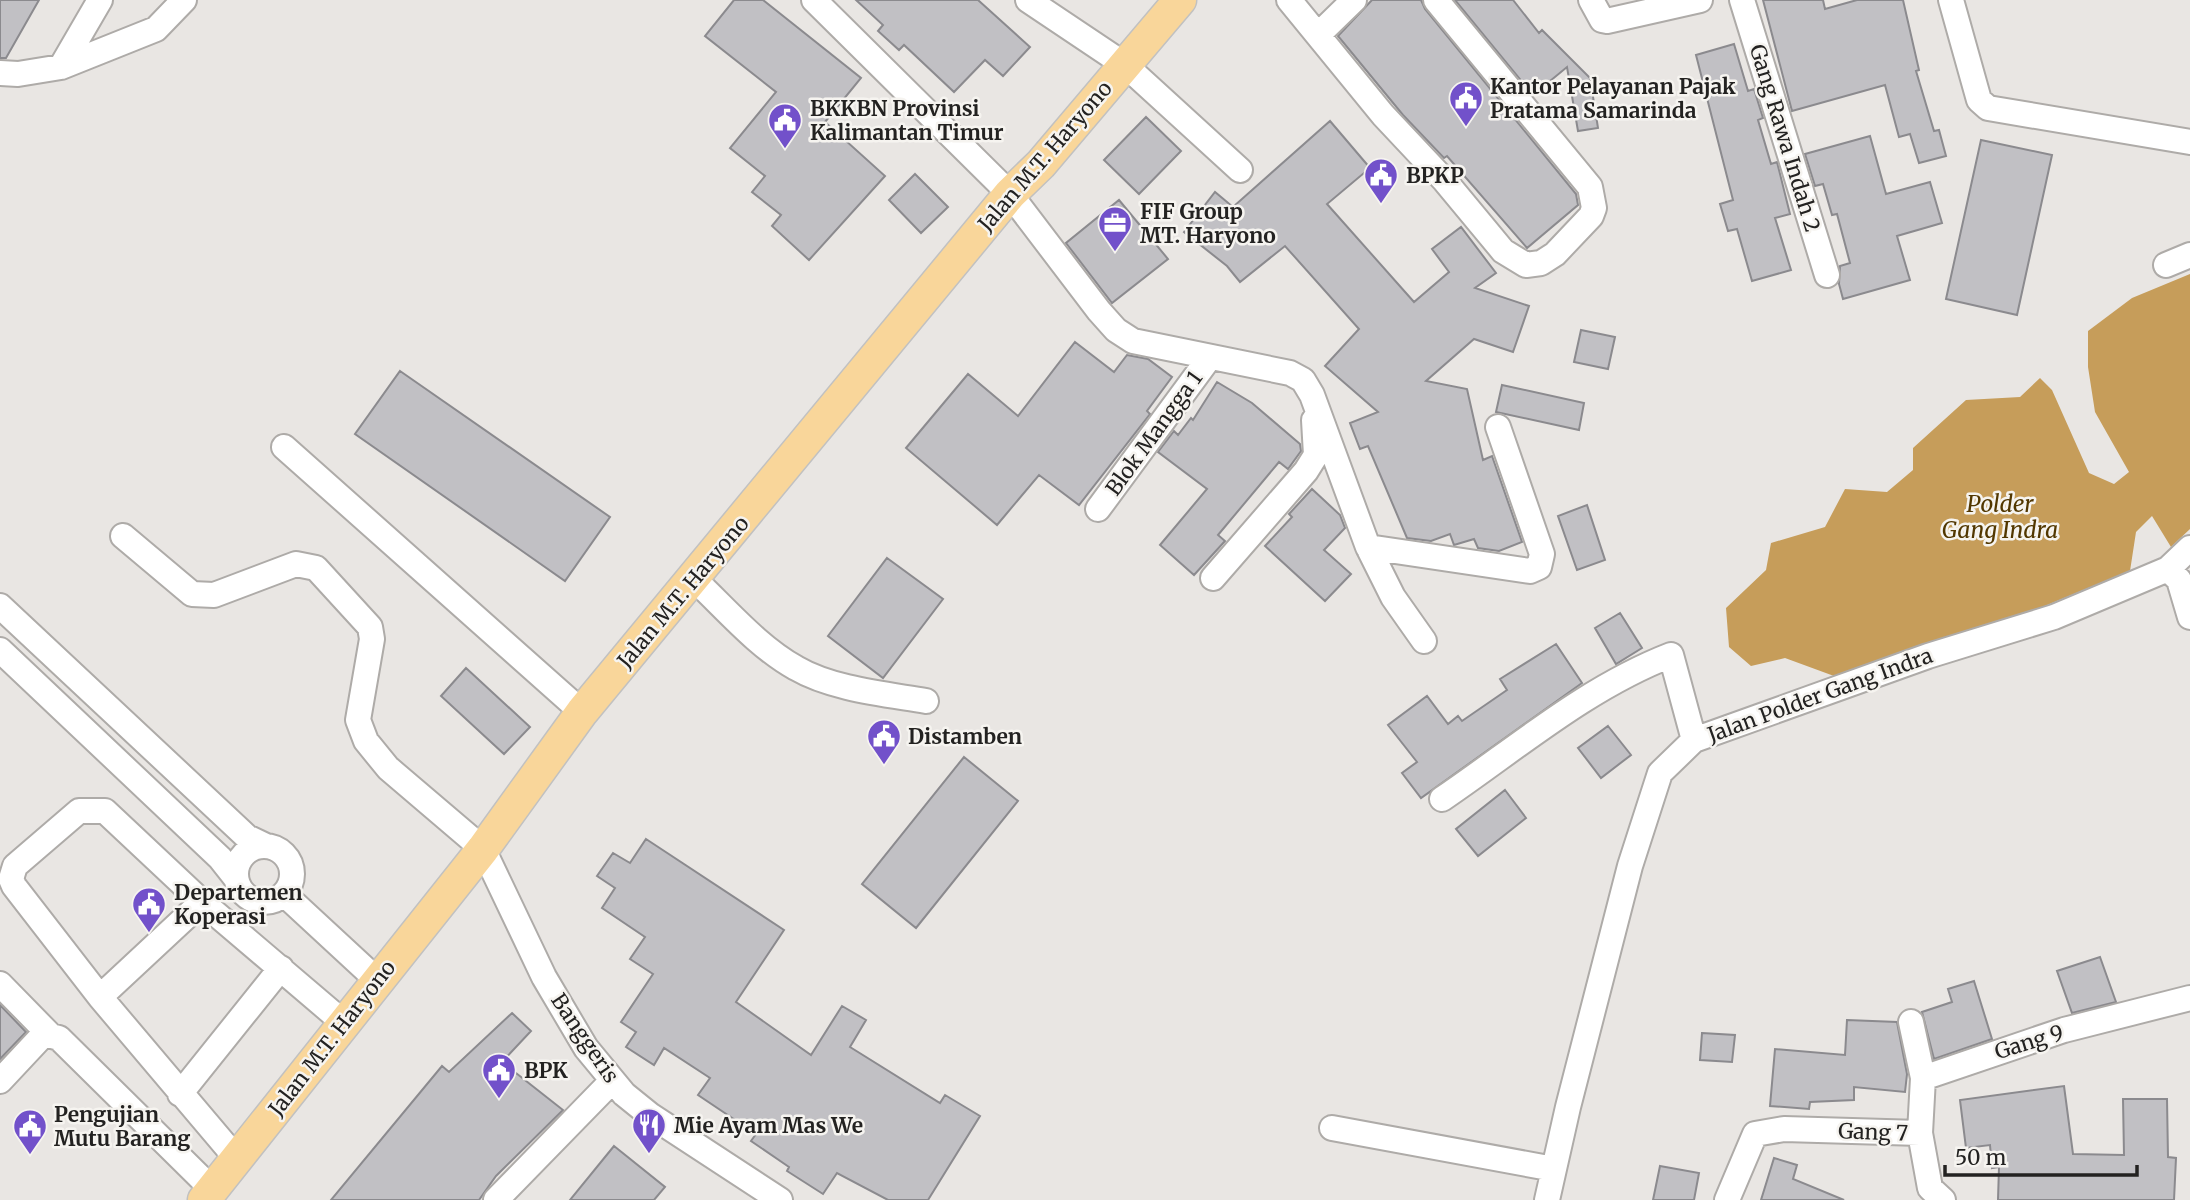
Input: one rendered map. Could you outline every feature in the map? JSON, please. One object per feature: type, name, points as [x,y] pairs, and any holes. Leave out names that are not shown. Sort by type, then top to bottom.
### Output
[{"type":"main road","name":"Jalan M.T. Haryono","points":[[209,1195],[483,849],[582,712],[695,580],[1010,194],[1041,164],[1180,0]]},
{"type":"street","points":[[61,67],[100,0]]},
{"type":"street","points":[[0,73],[61,67],[156,29],[184,0]]},
{"type":"street","points":[[814,0],[1010,194],[1099,312],[1116,330],[1133,341],[1290,373],[1303,380],[1312,395],[1368,547],[1393,597],[1424,640]]},
{"type":"street","points":[[1028,0],[1125,65],[1240,170]]},
{"type":"street","points":[[1289,0],[1383,115],[1445,181],[1503,251],[1526,265],[1541,263],[1555,254],[1591,216],[1594,208],[1590,187],[1436,0]]},
{"type":"street","points":[[1319,34],[1354,0]]},
{"type":"street","points":[[1591,0],[1602,20],[1607,21],[1700,0]]},
{"type":"street","name":"Gang Rawa Indah 2","points":[[1742,0],[1827,275]]},
{"type":"street","points":[[1951,0],[1979,100],[1988,107],[2190,142]]},
{"type":"street","points":[[2166,265],[2190,256]]},
{"type":"street","name":"Blok Mangga 1","points":[[1098,509],[1210,357]]},
{"type":"street","points":[[1213,578],[1306,471],[1315,455],[1312,395]]},
{"type":"street","points":[[1368,547],[1530,571],[1539,567],[1542,554],[1497,427]]},
{"type":"street","points":[[284,447],[582,712]]},
{"type":"street","points":[[122,536],[192,594],[214,595],[296,564],[316,568],[370,627],[372,639],[358,720],[366,741],[388,768],[483,849]]},
{"type":"street","points":[[2190,548],[2179,575],[2190,617]]},
{"type":"street","name":"Jalan Polder Gang Indra","points":[[1547,1200],[1630,866],[1660,773],[1694,740],[1927,656],[2179,575]]},
{"type":"street","points":[[695,580],[753,635],[796,668],[856,689],[926,701]]},
{"type":"street","points":[[0,606],[256,842],[281,851],[291,864],[292,880],[284,894],[270,902],[254,901],[241,891],[235,877],[220,858],[0,650]]},
{"type":"street","points":[[1442,799],[1612,681],[1671,655],[1694,740]]},
{"type":"street","points":[[237,1159],[100,997],[14,886],[10,879],[15,866],[79,811],[99,808],[202,902],[344,1023]]},
{"type":"street","points":[[235,877],[239,861],[256,842]]},
{"type":"street","name":"Banggeris","points":[[483,849],[544,976],[586,1048],[612,1081],[650,1115],[780,1200]]},
{"type":"street","points":[[284,894],[377,980]]},
{"type":"street","points":[[100,997],[202,902]]},
{"type":"street","points":[[180,1094],[281,968]]},
{"type":"street","points":[[0,984],[49,1034],[62,1040],[209,1195]]},
{"type":"street","name":"Gang 9","points":[[1923,1078],[2064,1030],[2190,998]]},
{"type":"street","points":[[1910,1023],[1923,1078],[1920,1133]]},
{"type":"street","points":[[0,1081],[40,1037],[49,1034]]},
{"type":"street","points":[[496,1200],[612,1081]]},
{"type":"street","points":[[1332,1128],[1554,1169]]},
{"type":"street","name":"Gang 7","points":[[1727,1200],[1755,1134],[1784,1129],[1920,1133],[1930,1188],[1943,1200]]},
{"type":"water","name":"Polder Gang Indra","points":[[2190,274],[2190,529],[2171,547],[2152,516],[2136,532],[2130,571],[2013,619],[1834,676],[1785,658],[1751,666],[1729,647],[1726,608],[1766,570],[1771,543],[1825,527],[1845,489],[1887,492],[1913,470],[1913,448],[1966,400],[2020,397],[2040,378],[2052,390],[2089,473],[2114,484],[2129,472],[2095,412],[2088,367],[2088,331],[2132,298]]},
{"type":"building","points":[[0,0],[39,0],[6,58],[0,58]]},
{"type":"building","name":"BKKBN Provinsi Kalimantan Timur","points":[[734,0],[763,0],[861,78],[825,122],[885,176],[809,260],[772,226],[781,215],[752,192],[765,176],[730,148],[776,92],[705,36]]},
{"type":"building","points":[[856,0],[978,0],[1030,47],[1003,76],[985,60],[954,92],[904,45],[899,50],[878,31],[883,25]]},
{"type":"building","name":"Kantor Pelayanan Pajak Pratama Samarinda","points":[[1372,0],[1421,0],[1425,9],[1576,194],[1578,205],[1527,248],[1447,156],[1444,158],[1403,115],[1338,36]]},
{"type":"building","points":[[1455,0],[1513,0],[1539,33],[1542,30],[1590,78],[1598,128],[1578,131],[1567,67],[1533,95]]},
{"type":"building","points":[[1763,0],[1823,0],[1825,9],[1857,0],[1903,0],[1919,70],[1916,71],[1934,131],[1939,130],[1946,156],[1919,163],[1910,134],[1899,137],[1885,85],[1792,111]]},
{"type":"building","points":[[1734,44],[1748,91],[1754,89],[1763,118],[1758,120],[1771,164],[1777,162],[1790,214],[1775,218],[1791,270],[1752,281],[1737,229],[1728,231],[1720,204],[1733,200],[1696,55]]},
{"type":"building","points":[[1146,117],[1181,151],[1139,194],[1104,160]]},
{"type":"building","points":[[1330,121],[1370,168],[1327,204],[1414,302],[1449,272],[1432,249],[1461,227],[1496,273],[1475,288],[1529,306],[1513,352],[1474,339],[1426,381],[1467,389],[1483,460],[1492,456],[1522,542],[1499,551],[1478,548],[1474,539],[1454,545],[1450,534],[1431,541],[1407,538],[1368,446],[1360,449],[1350,423],[1378,412],[1325,366],[1359,329],[1285,246],[1240,282],[1227,266],[1184,232],[1215,192],[1233,207]]},
{"type":"building","points":[[1870,136],[1886,194],[1930,182],[1942,223],[1897,236],[1910,280],[1843,299],[1839,284],[1840,266],[1850,263],[1837,214],[1832,215],[1823,184],[1815,186],[1805,154]]},
{"type":"building","points":[[1981,140],[2052,155],[2017,315],[1946,299]]},
{"type":"building","points":[[915,174],[948,207],[921,233],[889,200]]},
{"type":"building","name":"FIF Group MT. Haryono","points":[[1119,200],[1168,259],[1112,303],[1066,243]]},
{"type":"building","points":[[1581,330],[1615,337],[1608,369],[1574,362]]},
{"type":"building","points":[[1075,342],[1114,372],[1127,355],[1148,359],[1172,377],[1147,411],[1150,414],[1079,505],[1039,475],[997,525],[906,448],[968,374],[1018,416]]},
{"type":"building","points":[[400,371],[610,517],[565,581],[355,434]]},
{"type":"building","points":[[1217,382],[1252,403],[1300,444],[1301,451],[1288,469],[1279,462],[1218,535],[1225,541],[1194,575],[1160,545],[1207,489],[1158,452],[1174,431],[1178,435],[1191,418],[1193,420]]},
{"type":"building","points":[[1502,385],[1584,403],[1579,430],[1496,412]]},
{"type":"building","points":[[1312,489],[1340,515],[1345,528],[1324,550],[1351,574],[1325,601],[1265,546],[1292,517],[1289,514]]},
{"type":"building","points":[[1587,505],[1605,560],[1577,570],[1558,516]]},
{"type":"building","points":[[887,558],[943,599],[883,678],[828,636]]},
{"type":"building","points":[[1620,613],[1642,648],[1616,664],[1595,628]]},
{"type":"building","points":[[1556,644],[1582,683],[1421,798],[1402,773],[1417,762],[1388,725],[1427,696],[1448,724],[1458,716],[1462,721],[1507,690],[1500,679]]},
{"type":"building","points":[[466,668],[530,727],[504,754],[441,696]]},
{"type":"building","points":[[1608,726],[1631,755],[1601,778],[1578,748]]},
{"type":"building","points":[[964,757],[1018,801],[916,928],[862,884]]},
{"type":"building","points":[[1505,790],[1526,818],[1478,856],[1456,829]]},
{"type":"building","points":[[646,839],[784,930],[736,1002],[811,1055],[842,1006],[866,1020],[850,1047],[940,1103],[945,1095],[980,1116],[928,1200],[888,1200],[837,1173],[823,1194],[787,1171],[789,1167],[751,1141],[756,1134],[698,1095],[710,1078],[664,1048],[654,1065],[626,1047],[636,1032],[621,1022],[653,974],[630,959],[645,937],[602,908],[615,888],[597,876],[613,853],[630,863]]},
{"type":"building","points":[[2100,957],[2116,1002],[2072,1013],[2057,971]]},
{"type":"building","points":[[1974,981],[1992,1039],[1934,1059],[1922,1012],[1952,1002],[1948,989]]},
{"type":"building","points":[[0,1005],[26,1032],[0,1059]]},
{"type":"building","points":[[512,1013],[531,1031],[502,1062],[563,1110],[496,1176],[479,1200],[331,1200],[442,1066],[449,1072]]},
{"type":"building","points":[[1847,1020],[1897,1022],[1907,1074],[1905,1092],[1854,1087],[1854,1100],[1810,1102],[1809,1109],[1770,1106],[1775,1049],[1845,1055]]},
{"type":"building","points":[[1702,1033],[1735,1035],[1732,1062],[1700,1060]]},
{"type":"building","points":[[2064,1086],[2073,1154],[2124,1155],[2123,1099],[2167,1099],[2168,1157],[2176,1158],[2174,1200],[1998,1200],[1999,1167],[1992,1168],[1990,1145],[1966,1148],[1960,1100]]},
{"type":"building","points":[[614,1146],[665,1187],[654,1200],[570,1200]]},
{"type":"building","points":[[1774,1158],[1797,1165],[1793,1179],[1844,1200],[1761,1200]]},
{"type":"building","points":[[1660,1166],[1699,1173],[1694,1200],[1653,1200]]},
{"type":"place","name":"Kantor Pelayanan Pajak Pratama Samarinda","points":[[1466,128]]},
{"type":"place","name":"BKKBN Provinsi Kalimantan Timur","points":[[785,150]]},
{"type":"place","name":"BPKP","points":[[1381,205]]},
{"type":"place","name":"FIF Group MT. Haryono","points":[[1115,253]]},
{"type":"place","name":"Distamben","points":[[884,766]]},
{"type":"place","name":"Departemen Koperasi","points":[[149,934]]},
{"type":"place","name":"BPK","points":[[499,1100]]},
{"type":"place","name":"Mie Ayam Mas We","points":[[649,1155]]},
{"type":"place","name":"Pengujian Mutu Barang","points":[[30,1156]]}]
